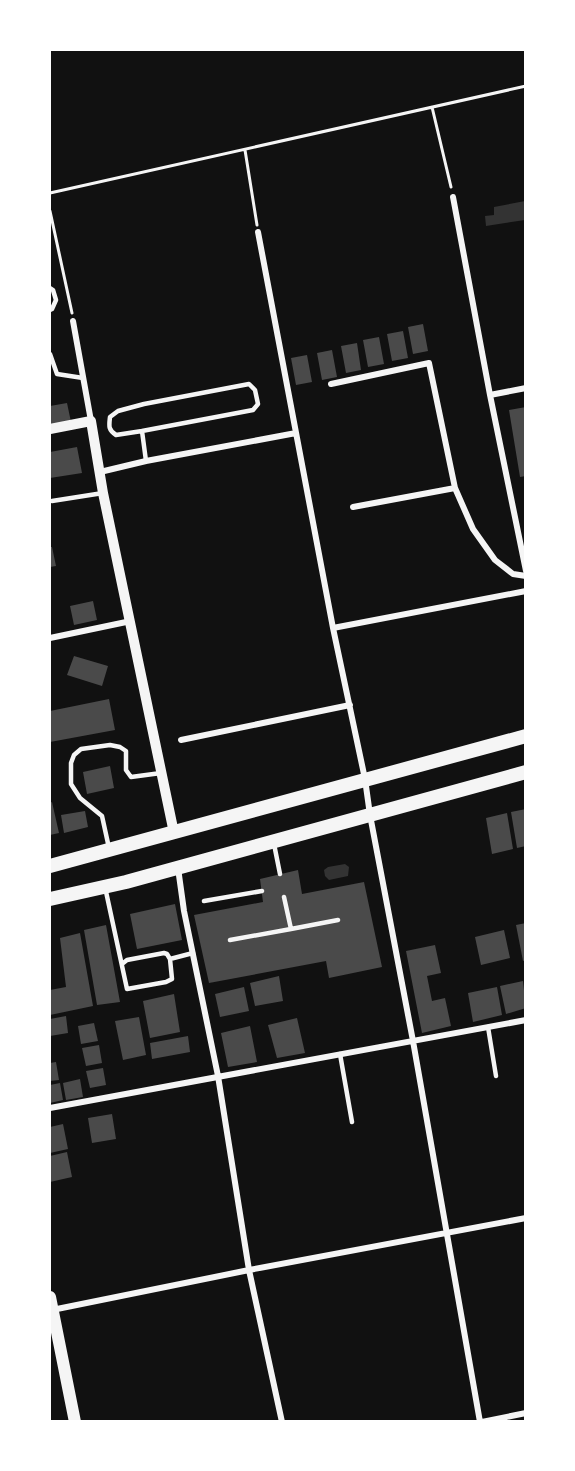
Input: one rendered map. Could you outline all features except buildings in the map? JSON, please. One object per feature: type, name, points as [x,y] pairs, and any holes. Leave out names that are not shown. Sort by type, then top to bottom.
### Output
[{"type":"main road","points":[[50,866],[525,736]]},
{"type":"main road","points":[[50,899],[126,882],[525,772]]},
{"type":"main road","points":[[50,1297],[75,1422]]},
{"type":"street","points":[[453,198],[525,571]]},
{"type":"street","points":[[258,232],[333,628],[365,779],[481,1422],[525,1413]]},
{"type":"street","points":[[73,321],[104,493],[174,833]]},
{"type":"street","points":[[331,384],[429,363],[455,488],[473,529],[495,560],[513,574],[525,576]]},
{"type":"street","points":[[490,395],[525,388]]},
{"type":"street","points":[[50,429],[91,421]]},
{"type":"street","points":[[100,472],[146,461],[296,433]]},
{"type":"street","points":[[353,507],[455,488]]},
{"type":"street","points":[[333,628],[525,591]]},
{"type":"street","points":[[50,638],[131,621]]},
{"type":"street","points":[[181,740],[350,705]]},
{"type":"street","points":[[178,868],[218,1076],[249,1270],[282,1422]]},
{"type":"street","points":[[50,1107],[525,1020]]},
{"type":"street","points":[[51,1311],[249,1270],[525,1218]]},
{"type":"lane","points":[[50,288],[56,300],[50,310]]},
{"type":"lane","points":[[50,354],[57,374],[83,378]]},
{"type":"lane","points":[[249,384],[255,390],[258,404],[254,410],[142,431],[116,435],[110,432],[108,427],[110,417],[118,411],[144,404],[249,384]]},
{"type":"lane","points":[[142,431],[146,461]]},
{"type":"lane","points":[[52,501],[104,493]]},
{"type":"lane","points":[[109,850],[102,816],[80,798],[71,784],[71,763],[74,755],[81,749],[110,745],[126,751],[126,770],[131,777],[162,772]]},
{"type":"lane","points":[[274,841],[280,874]]},
{"type":"lane","points":[[105,886],[122,964],[124,985],[127,989],[132,989],[172,979],[170,959],[164,953],[127,960],[122,964]]},
{"type":"lane","points":[[204,901],[262,891]]},
{"type":"lane","points":[[284,897],[291,929]]},
{"type":"lane","points":[[230,940],[338,920]]},
{"type":"lane","points":[[170,959],[193,953]]},
{"type":"lane","points":[[488,1027],[496,1076]]},
{"type":"lane","points":[[340,1054],[352,1122]]},
{"type":"path","points":[[50,193],[525,86]]},
{"type":"path","points":[[432,107],[453,198]]},
{"type":"path","points":[[245,150],[258,232]]},
{"type":"path","points":[[50,211],[73,321]]},
{"type":"shaded area","points":[[525,201],[525,220],[486,226],[485,216],[494,215],[494,207]]},
{"type":"shaded area","points":[[345,864],[349,867],[348,876],[329,880],[325,876],[324,870],[328,867]]}]
